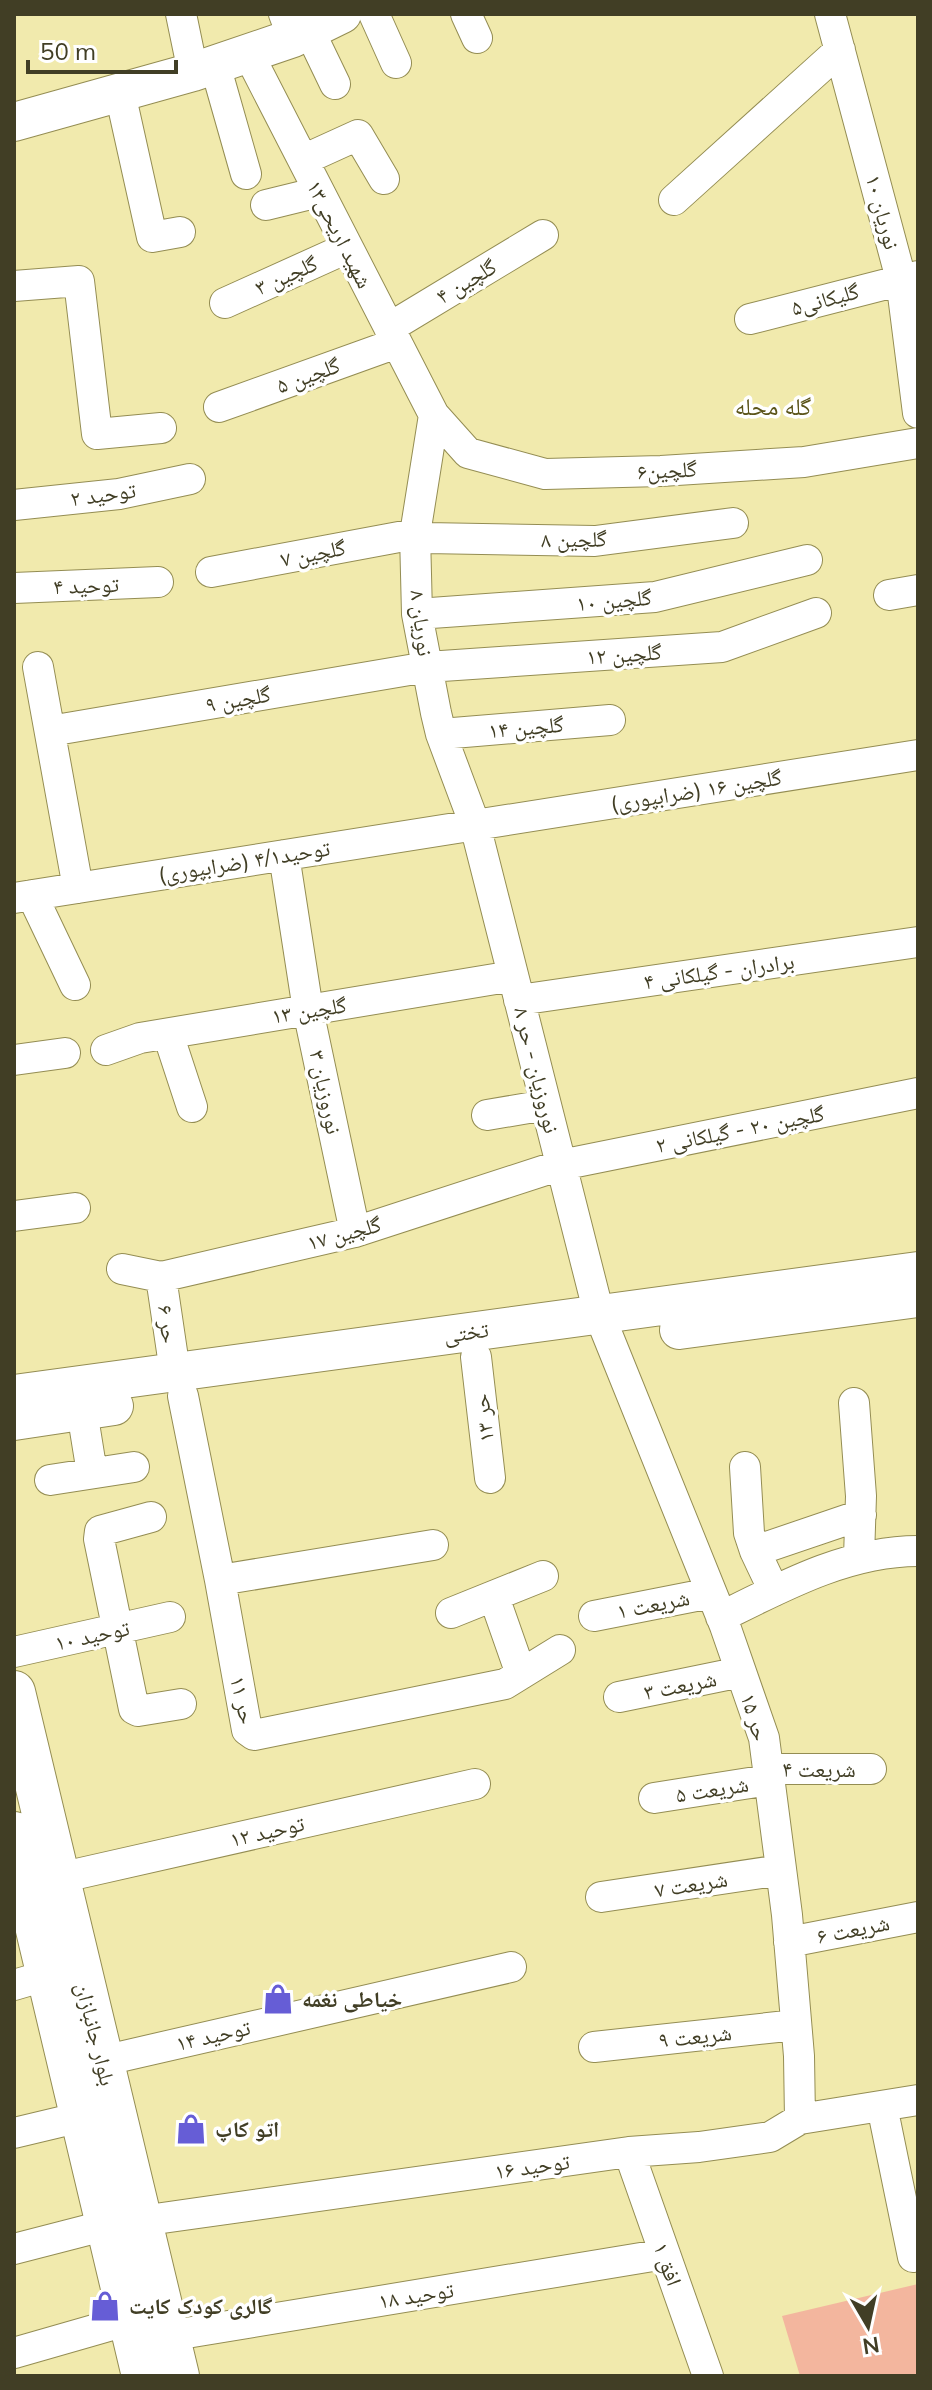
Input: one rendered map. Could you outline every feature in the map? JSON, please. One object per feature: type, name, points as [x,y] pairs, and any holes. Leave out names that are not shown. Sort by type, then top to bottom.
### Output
[{"type":"highway","name":"بلوار جانبازان","points":[[14,1692],[102,2061],[124,2223],[129,2320],[143,2376]]},
{"type":"highway","name":"بلوار جانبازان","points":[[14,1833],[31,1980],[173,2356]]},
{"type":"main road","points":[[14,122],[219,63],[307,24]]},
{"type":"main road","name":"تختی","points":[[179,1384],[476,1357],[604,1327],[918,1271]]},
{"type":"main road","name":"تختی","points":[[14,1421],[66,1405],[179,1384],[604,1327],[918,1298]]},
{"type":"main road","points":[[14,1386],[66,1405]]},
{"type":"main road","name":"تختی","points":[[14,1394],[66,1405]]},
{"type":"main road","points":[[14,1444],[66,1405]]},
{"type":"street","points":[[181,14],[219,63],[246,174]]},
{"type":"street","points":[[374,14],[396,63]]},
{"type":"street","name":"نوریان ۱۰","points":[[830,14],[910,277],[918,413]]},
{"type":"street","points":[[307,24],[335,84]]},
{"type":"street","points":[[674,200],[840,50]]},
{"type":"street","name":"شهید اریحی۱۳","points":[[219,63],[303,160],[434,415]]},
{"type":"street","points":[[120,93],[152,237],[180,232]]},
{"type":"street","points":[[303,160],[358,135],[384,179]]},
{"type":"street","points":[[266,205],[319,192]]},
{"type":"street","name":"گلچین ۴","points":[[393,336],[543,235]]},
{"type":"street","name":"گلچین ۳","points":[[225,303],[347,248]]},
{"type":"street","name":"گلیکانی۵","points":[[750,319],[910,277]]},
{"type":"street","points":[[14,286],[79,281],[97,434],[161,428]]},
{"type":"street","name":"گلچین ۵","points":[[219,407],[393,336]]},
{"type":"street","name":"گلچین۶","points":[[434,415],[468,453],[545,474],[804,462],[918,443]]},
{"type":"street","name":"نوریان ۸","points":[[434,415],[415,534],[417,614],[441,734],[475,825]]},
{"type":"street","name":"توحید ۲","points":[[14,505],[119,494],[190,479]]},
{"type":"street","name":"گلچین ۸","points":[[415,534],[426,538],[595,541],[733,523]]},
{"type":"street","name":"گلچین ۷","points":[[211,572],[415,534]]},
{"type":"street","name":"گلچین ۱۰","points":[[417,614],[655,597],[807,560]]},
{"type":"street","name":"توحید ۴","points":[[14,588],[158,582]]},
{"type":"street","name":"گلچین ۱۲","points":[[427,667],[722,647],[816,613]]},
{"type":"street","points":[[38,667],[78,888]]},
{"type":"street","name":"گلچین ۹","points":[[50,731],[427,667]]},
{"type":"street","name":"گلچین ۱۴","points":[[441,734],[610,720]]},
{"type":"street","name":"گلچین ۱۶ (ضرابپوری)","points":[[475,825],[918,755]]},
{"type":"street","name":"توحید۴/۱ (ضرابپوری)","points":[[23,896],[475,825]]},
{"type":"street","name":"نوروزیان - حر ۸","points":[[475,825],[604,1327]]},
{"type":"street","name":"نوروزیان ۳","points":[[284,855],[308,1010],[355,1232]]},
{"type":"street","points":[[23,896],[75,985]]},
{"type":"street","name":"برادران - گیلکانی ۴","points":[[516,988],[918,942]]},
{"type":"street","name":"گلچین ۱۳","points":[[106,1050],[140,1038],[308,1010],[516,988]]},
{"type":"street","points":[[168,1034],[192,1107]]},
{"type":"street","points":[[14,1060],[65,1053]]},
{"type":"street","name":"گلچین ۲۰ - گیلکانی ۲","points":[[561,1165],[918,1093]]},
{"type":"street","points":[[487,1115],[546,1105]]},
{"type":"street","name":"گلچین ۱۷","points":[[122,1269],[161,1277],[355,1232],[561,1165]]},
{"type":"street","points":[[14,1216],[75,1208]]},
{"type":"street","name":"حر ۶","points":[[161,1277],[179,1384]]},
{"type":"street","name":"حر ۱۵","points":[[604,1327],[716,1605],[764,1738],[789,1942],[800,2119]]},
{"type":"street","name":"حر ۱۳","points":[[476,1357],[490,1478]]},
{"type":"street","name":"حر ۱۱","points":[[179,1384],[220,1580],[247,1730],[254,1735],[505,1684],[560,1650]]},
{"type":"street","points":[[854,1403],[861,1496],[859,1557]]},
{"type":"street","points":[[66,1405],[92,1473]]},
{"type":"street","points":[[50,1480],[134,1467]]},
{"type":"street","points":[[745,1467],[749,1533],[774,1591]]},
{"type":"street","points":[[755,1551],[861,1515]]},
{"type":"street","points":[[151,1517],[100,1531],[99,1534],[134,1709],[138,1711],[181,1704]]},
{"type":"street","points":[[220,1580],[433,1545]]},
{"type":"street","name":"شریعت ۱","points":[[594,1616],[716,1605],[774,1591],[859,1557],[892,1551],[918,1551]]},
{"type":"street","points":[[451,1613],[543,1576]]},
{"type":"street","points":[[494,1597],[521,1674]]},
{"type":"street","name":"توحید ۱۰","points":[[14,1652],[170,1617]]},
{"type":"street","name":"شریعت ۳","points":[[619,1697],[741,1672]]},
{"type":"street","name":"شریعت ۴","points":[[768,1775],[871,1769]]},
{"type":"street","name":"شریعت ۵","points":[[654,1798],[768,1775]]},
{"type":"street","name":"توحید ۱۲","points":[[59,1878],[475,1784]]},
{"type":"street","name":"شریعت ۷","points":[[601,1897],[781,1870]]},
{"type":"street","name":"شریعت ۶","points":[[789,1942],[918,1917]]},
{"type":"street","name":"توحید ۱۴","points":[[102,2061],[511,1967]]},
{"type":"street","name":"شریعت ۹","points":[[594,2047],[796,2025]]},
{"type":"street","name":"توحید ۱۶","points":[[14,2249],[124,2223],[629,2152],[699,2147],[770,2137],[800,2119],[918,2100]]},
{"type":"street","points":[[882,2106],[913,2257],[918,2256]]},
{"type":"street","points":[[14,2133],[81,2117]]},
{"type":"street","name":"افق ۱","points":[[629,2152],[708,2376]]},
{"type":"street","name":"توحید ۱۸","points":[[173,2356],[665,2254]]},
{"type":"street","points":[[14,2353],[129,2320]]},
{"type":"shaded area","points":[[918,2284],[918,2376],[800,2376],[782,2316]]},
{"type":"place","name":"خیاطی نغمه","points":[[278,1999]]},
{"type":"place","name":"اتو کاپ","points":[[191,2129]]},
{"type":"place","name":"گالری کودک کایت","points":[[105,2306]]},
{"type":"district","name":"گله محله","points":[[773,406]]}]
